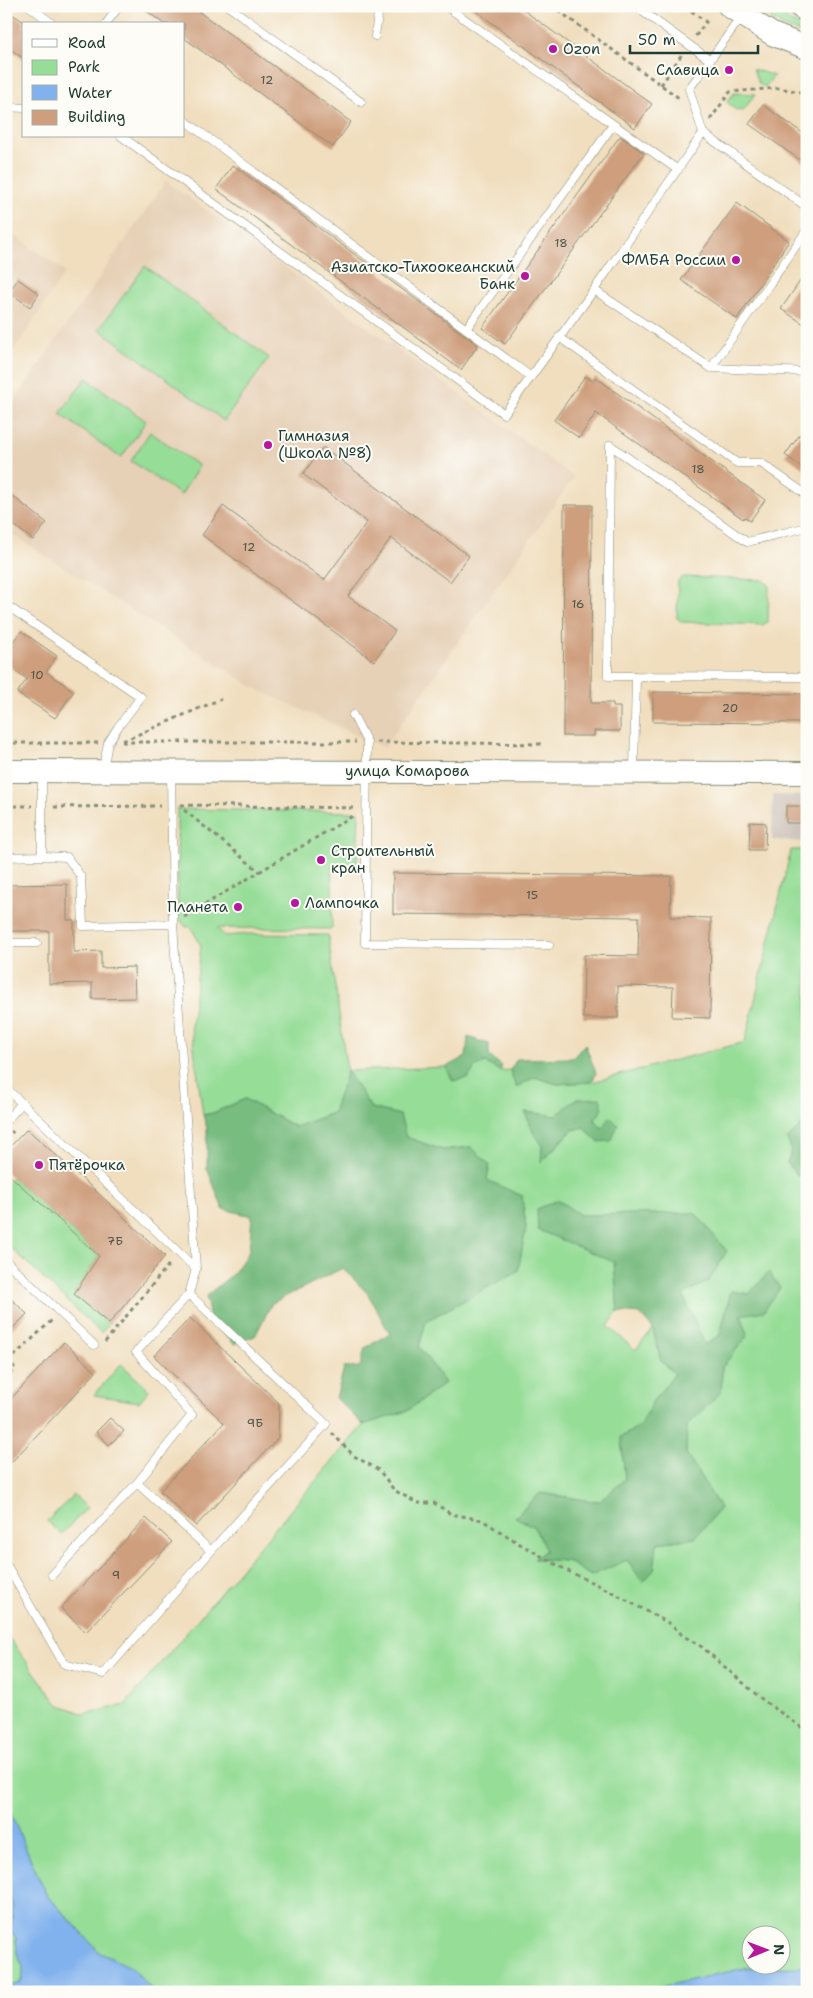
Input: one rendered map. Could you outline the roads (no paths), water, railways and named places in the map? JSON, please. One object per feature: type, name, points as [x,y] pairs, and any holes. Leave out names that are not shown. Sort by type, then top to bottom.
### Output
[{"type":"street","points":[[799,6],[807,10]]},
{"type":"street","points":[[735,11],[772,34],[807,48]]},
{"type":"street","name":"улица Комарова","points":[[6,771],[807,773]]},
{"type":"lane","points":[[29,6],[50,22]]},
{"type":"lane","points":[[107,22],[119,6]]},
{"type":"lane","points":[[228,6],[361,102]]},
{"type":"lane","points":[[376,36],[379,6]]},
{"type":"lane","points":[[446,6],[678,170]]},
{"type":"lane","points":[[635,6],[710,60]]},
{"type":"lane","points":[[735,11],[710,60],[689,90],[703,133],[807,206]]},
{"type":"lane","points":[[6,107],[22,108]]},
{"type":"lane","points":[[185,121],[530,377]]},
{"type":"lane","points":[[466,329],[614,125]]},
{"type":"lane","points":[[123,138],[504,414],[594,290],[703,133]]},
{"type":"lane","points":[[711,368],[807,230]]},
{"type":"lane","points":[[594,290],[711,368],[807,372]]},
{"type":"lane","points":[[559,337],[737,463],[761,463],[807,495]]},
{"type":"lane","points":[[807,527],[747,542],[610,445],[608,676],[807,677]]},
{"type":"lane","points":[[6,605],[141,697],[108,743],[102,771]]},
{"type":"lane","points":[[634,772],[636,676]]},
{"type":"lane","points":[[353,715],[367,742],[365,943],[549,945]]},
{"type":"lane","points":[[42,771],[42,856]]},
{"type":"lane","points":[[52,1575],[137,1483],[192,1415],[136,1352],[190,1294],[196,1269],[173,924],[171,771]]},
{"type":"lane","points":[[6,857],[42,856],[67,858],[81,877],[83,926],[173,924]]},
{"type":"lane","points":[[6,943],[37,943]]},
{"type":"lane","points":[[6,1088],[196,1269]]},
{"type":"lane","points":[[6,1121],[22,1103]]},
{"type":"lane","points":[[6,1261],[98,1345]]},
{"type":"lane","points":[[6,1564],[64,1664],[103,1674],[326,1424],[190,1294]]},
{"type":"lane","points":[[137,1483],[211,1551]]},
{"type":"water","points":[[6,1803],[46,1894],[100,1953],[131,1967],[154,1992],[34,1992],[31,1987],[25,1987],[18,1992],[7,1992],[10,1986],[20,1983],[23,1977],[23,1967],[17,1953],[16,1938],[11,1932],[13,1907],[9,1896],[6,1896]]},
{"type":"water","points":[[790,1967],[807,1967],[807,1992],[638,1992],[740,1969],[740,1976],[790,1976]]},
{"type":"place","name":"Ozon","points":[[553,49]]},
{"type":"place","name":"Славица","points":[[729,70]]},
{"type":"place","name":"ФМБА России","points":[[736,260]]},
{"type":"place","name":"Азиатско-Тихоокеанский Банк","points":[[525,276]]},
{"type":"place","name":"Гимназия (Школа №8)","points":[[268,445]]},
{"type":"place","name":"Строительный кран","points":[[321,860]]},
{"type":"place","name":"Лампочка","points":[[295,903]]},
{"type":"place","name":"Планета","points":[[238,907]]},
{"type":"place","name":"Пятёрочка","points":[[39,1165]]}]
